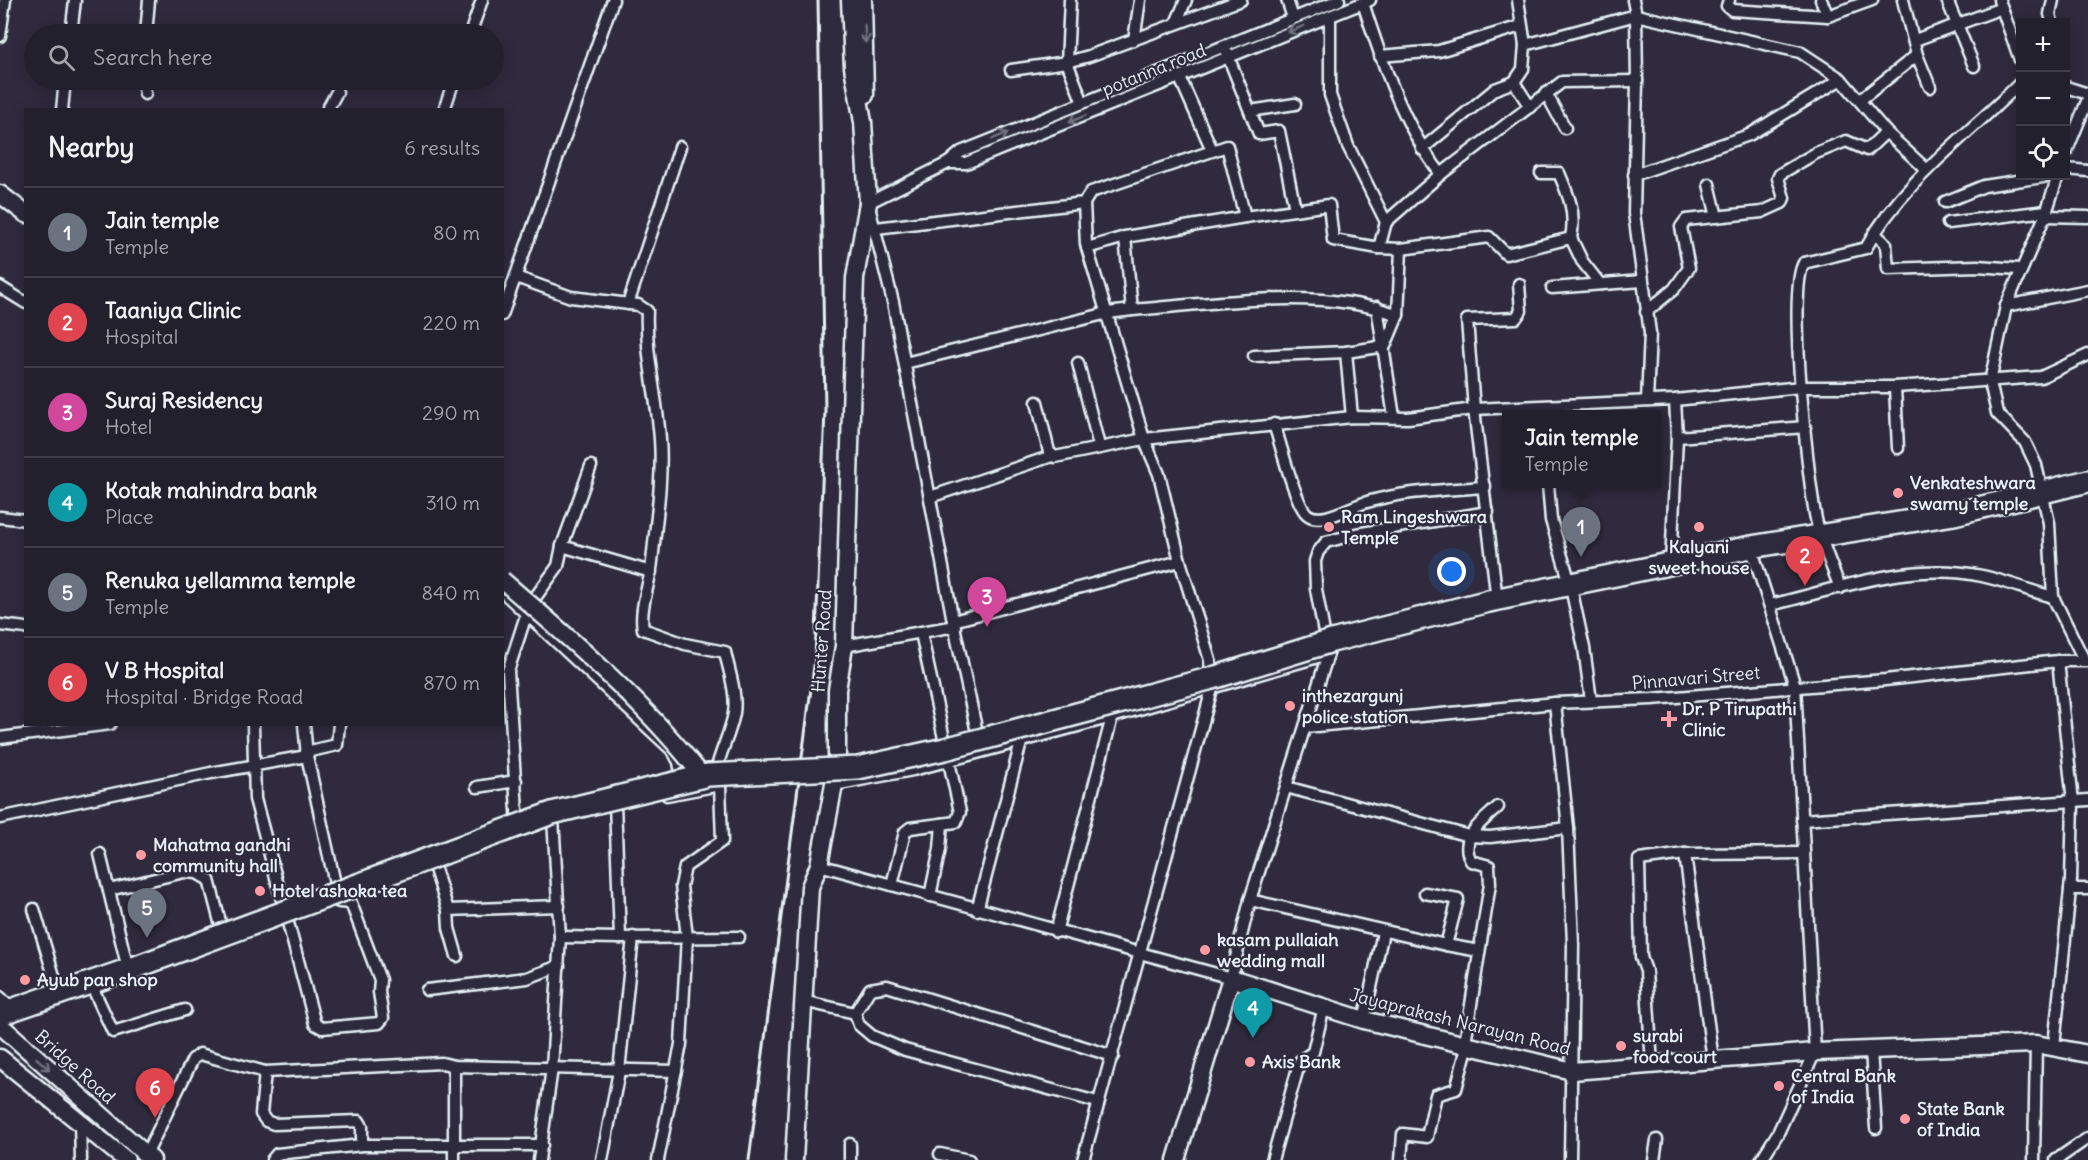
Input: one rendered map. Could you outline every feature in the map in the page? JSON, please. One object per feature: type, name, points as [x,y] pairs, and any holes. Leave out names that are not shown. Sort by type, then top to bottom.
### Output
[{"type":"highway","points":[[3,1011],[125,970],[552,813],[711,781],[858,768],[945,749],[1193,683],[1332,641],[1570,583],[1751,547],[1954,514],[2088,481]]},
{"type":"street","points":[[0,36],[5,0]]},
{"type":"street","points":[[72,24],[75,0]]},
{"type":"street","points":[[147,24],[149,0]]},
{"type":"street","points":[[474,24],[482,0]]},
{"type":"street","points":[[504,310],[613,0]]},
{"type":"street","name":"Hunter Road","points":[[850,0],[853,67],[863,122]]},
{"type":"street","name":"Hunter Road","points":[[794,1160],[810,887],[819,865],[837,768],[837,690],[844,646],[855,278],[868,197],[863,122],[866,69],[863,0]]},
{"type":"street","points":[[1070,0],[1067,62],[1080,96]]},
{"type":"street","points":[[1134,40],[1140,0]]},
{"type":"street","points":[[1176,23],[1186,0]]},
{"type":"street","points":[[1011,70],[1067,62],[1242,0]]},
{"type":"street","name":"potanna road","points":[[868,197],[948,163],[962,152],[1080,96],[1224,45],[1289,8],[1339,0]]},
{"type":"street","points":[[1422,150],[1496,89],[1514,82],[1523,69],[1525,45],[1518,0]]},
{"type":"street","points":[[1633,0],[1636,15],[1637,81],[1634,213],[1650,333],[1647,401]]},
{"type":"street","points":[[1729,0],[1727,6],[1732,10],[1828,16],[1872,0]]},
{"type":"street","points":[[1821,0],[1828,16]]},
{"type":"street","points":[[1903,0],[1917,55],[1930,87]]},
{"type":"street","points":[[1947,0],[1974,66]]},
{"type":"street","points":[[2046,0],[2051,18]]},
{"type":"street","points":[[2051,18],[2053,0]]},
{"type":"street","points":[[1367,1],[1380,56],[1422,150],[1442,174]]},
{"type":"street","name":"potanna road","points":[[948,163],[966,163],[1367,1]]},
{"type":"street","points":[[1915,40],[2000,4],[2016,49]]},
{"type":"street","points":[[1525,45],[1636,15],[1800,52],[1841,79],[1886,132],[1927,170]]},
{"type":"street","points":[[1330,16],[1330,95],[1348,146],[1386,222]]},
{"type":"street","points":[[1380,56],[1439,51],[1521,26]]},
{"type":"street","points":[[1224,45],[1259,134],[1279,131],[1295,209]]},
{"type":"street","points":[[1860,100],[1917,55]]},
{"type":"street","points":[[1180,78],[1212,150]]},
{"type":"street","points":[[1634,175],[1749,135],[1841,79]]},
{"type":"street","points":[[1379,248],[1386,222],[1442,174],[1562,82],[1637,81]]},
{"type":"street","points":[[1514,82],[1530,107]]},
{"type":"street","points":[[1840,588],[1815,517],[1801,387],[1796,295],[1798,272],[1804,263],[1866,248],[1874,233],[1927,170],[2016,87]]},
{"type":"street","points":[[2070,88],[2088,94]]},
{"type":"street","points":[[62,108],[64,90]]},
{"type":"street","points":[[144,90],[145,94]]},
{"type":"street","points":[[445,108],[451,90]]},
{"type":"street","points":[[328,108],[337,92]]},
{"type":"street","points":[[1546,93],[1565,128]]},
{"type":"street","points":[[2070,145],[2082,122],[2088,99]]},
{"type":"street","points":[[1250,111],[1295,104]]},
{"type":"street","points":[[1646,312],[1674,289],[1689,268],[1683,224],[1686,220],[1762,212],[1782,203],[1784,198],[1778,178],[1780,174],[1816,153],[1846,141],[1867,150],[1886,132]]},
{"type":"street","points":[[1083,1160],[1097,1102],[1113,1056],[1138,953],[1212,689],[1210,660],[1180,561],[1159,474],[1144,439],[1087,248],[1084,203],[1091,192],[1227,146],[1245,217]]},
{"type":"street","points":[[628,304],[680,147]]},
{"type":"street","points":[[2070,169],[2088,171]]},
{"type":"street","points":[[1541,173],[1559,173],[1573,204],[1574,220],[1571,238],[1582,261],[1600,284]]},
{"type":"street","points":[[1945,202],[1984,186],[2023,180]]},
{"type":"street","points":[[2057,180],[2046,214],[2019,269],[2006,306],[1990,382],[1997,413],[2025,442],[2036,465],[2049,524],[2053,597],[2086,661]]},
{"type":"street","points":[[1709,184],[1718,217]]},
{"type":"street","points":[[0,194],[24,212]]},
{"type":"street","points":[[868,197],[905,363],[954,624],[981,751]]},
{"type":"street","points":[[876,228],[1084,203]]},
{"type":"street","points":[[1087,248],[1125,237],[1329,205],[1334,240],[1379,248],[1401,249],[1489,237],[1506,254],[1571,238]]},
{"type":"street","points":[[1948,223],[2046,214],[2088,217]]},
{"type":"street","points":[[1874,233],[1886,244],[1888,269],[1977,266],[2019,269]]},
{"type":"street","points":[[1125,237],[1132,310]]},
{"type":"street","points":[[1385,346],[1398,315],[1401,249]]},
{"type":"street","points":[[100,854],[125,977],[287,922],[519,836],[553,818],[615,803],[684,792],[714,781],[716,767],[734,713],[734,699],[725,652],[677,642],[643,629],[641,621],[651,572],[659,492],[660,439],[646,339],[647,311],[628,304],[571,297],[516,277]]},
{"type":"street","points":[[1551,288],[1642,281]]},
{"type":"street","points":[[1493,601],[1488,512],[1474,409],[1467,320],[1516,318],[1521,312],[1519,284]]},
{"type":"street","points":[[0,286],[24,302]]},
{"type":"street","points":[[2006,306],[2088,290]]},
{"type":"street","points":[[905,363],[1108,313],[1132,310],[1291,299],[1377,307],[1398,315]]},
{"type":"street","points":[[1377,307],[1385,346],[1394,417]]},
{"type":"street","points":[[1254,356],[1346,352],[1385,346]]},
{"type":"street","points":[[1346,352],[1352,417]]},
{"type":"street","points":[[930,497],[1053,456],[1099,446],[1274,423],[1352,417],[1408,418],[1474,409],[1542,410],[1675,400],[1801,387],[1895,387],[1990,382],[2041,377],[2088,355]]},
{"type":"street","points":[[1078,363],[1099,446]]},
{"type":"street","points":[[1895,387],[1898,448]]},
{"type":"street","points":[[1671,564],[1677,437],[1675,400]]},
{"type":"street","points":[[1037,402],[1053,456]]},
{"type":"street","points":[[1274,423],[1301,506],[1311,517],[1320,518],[1368,501],[1431,491],[1485,487]]},
{"type":"street","points":[[1677,437],[1805,428]]},
{"type":"street","points":[[519,836],[516,782],[507,717],[508,671],[526,616],[537,592],[558,566],[562,546],[591,466]]},
{"type":"street","points":[[1548,488],[1551,520],[1570,583],[1584,648],[1591,701]]},
{"type":"street","points":[[1176,1160],[1231,978],[1250,900],[1328,654],[1316,589],[1315,561],[1326,542],[1356,534],[1488,512]]},
{"type":"street","points":[[0,517],[24,520]]},
{"type":"street","points":[[562,546],[651,572]]},
{"type":"street","points":[[1751,547],[1795,686],[1815,1052],[1778,1133],[1761,1160]]},
{"type":"street","points":[[844,646],[921,633],[1180,561]]},
{"type":"street","points":[[1770,605],[1867,579],[1928,571],[1982,576],[2053,597]]},
{"type":"street","points":[[504,582],[644,709],[711,781],[722,841],[685,867],[682,880],[687,937],[681,1044],[658,1160]]},
{"type":"street","points":[[504,593],[673,751],[679,762],[684,792]]},
{"type":"street","points":[[0,625],[24,628]]},
{"type":"street","points":[[892,885],[905,832],[910,828],[957,822],[960,812],[921,633]]},
{"type":"street","points":[[834,785],[948,760],[1112,717],[1328,654]]},
{"type":"street","points":[[2054,1047],[2070,889],[2073,802],[2058,661]]},
{"type":"street","name":"Pinnavari Street","points":[[1306,727],[1555,703],[1885,680],[2058,661],[2086,661]]},
{"type":"street","points":[[1555,703],[1568,828],[1573,944],[1570,1160]]},
{"type":"street","points":[[1056,932],[1112,717]]},
{"type":"street","points":[[0,738],[94,726]]},
{"type":"street","points":[[253,726],[255,799],[315,1024],[322,1028],[379,1023],[383,1018],[379,992],[380,980],[351,903],[339,902]]},
{"type":"street","points":[[304,726],[307,754],[339,902]]},
{"type":"street","points":[[0,818],[211,773],[254,767],[307,754],[337,745],[339,726]]},
{"type":"street","points":[[977,910],[1022,739]]},
{"type":"street","points":[[477,787],[516,782]]},
{"type":"street","points":[[1286,787],[1469,836],[1490,837],[1568,828]]},
{"type":"street","points":[[1802,820],[2088,800]]},
{"type":"street","points":[[615,803],[620,938]]},
{"type":"street","points":[[1401,1160],[1403,1134],[1427,1137],[1436,1095],[1456,1089],[1466,1044],[1490,884],[1490,870],[1485,864],[1471,861],[1466,852],[1469,836],[1498,807]]},
{"type":"street","points":[[540,1160],[552,1068],[559,966],[559,906],[553,818]]},
{"type":"street","points":[[930,896],[940,849],[942,824]]},
{"type":"street","points":[[1652,1065],[1646,971],[1641,957],[1639,860],[1685,854],[1804,853]]},
{"type":"street","points":[[1685,854],[1713,1060]]},
{"type":"street","points":[[819,865],[1056,932],[1231,978]]},
{"type":"street","points":[[434,866],[448,910],[449,928],[458,956]]},
{"type":"street","points":[[109,890],[184,872],[197,873],[209,880],[226,943]]},
{"type":"street","points":[[2070,889],[2088,889]]},
{"type":"street","points":[[1425,893],[1458,899],[1446,945]]},
{"type":"street","points":[[1250,900],[1383,932],[1479,951]]},
{"type":"street","points":[[448,910],[559,906]]},
{"type":"street","points":[[34,909],[59,993]]},
{"type":"street","points":[[1364,1020],[1383,932]]},
{"type":"street","points":[[560,937],[738,937]]},
{"type":"street","points":[[602,1160],[619,1071],[633,937]]},
{"type":"street","points":[[427,990],[527,978],[559,966]]},
{"type":"street","name":"Jayaprakash Narayan Road","points":[[1231,978],[1364,1020],[1572,1071],[1815,1052],[2036,1044],[2088,1054]]},
{"type":"street","points":[[90,982],[113,1032],[186,1010]]},
{"type":"street","points":[[855,1013],[870,989],[887,986],[1113,1056]]},
{"type":"street","points":[[803,1001],[855,1013]]},
{"type":"street","points":[[1272,1160],[1300,1061],[1313,1052],[1324,1007]]},
{"type":"street","name":"Bridge Road","points":[[3,1011],[149,1157]]},
{"type":"street","points":[[855,1013],[859,1025],[872,1036],[905,1050],[1097,1102]]},
{"type":"street","points":[[2034,1160],[2036,1044]]},
{"type":"street","points":[[1871,1050],[1876,1128]]},
{"type":"street","points":[[149,1157],[194,1059],[200,1053],[265,1072],[442,1063],[454,1066],[676,1071]]},
{"type":"street","name":"Bridge Road","points":[[0,1058],[126,1160]]},
{"type":"street","points":[[454,1066],[454,1160]]},
{"type":"street","points":[[265,1072],[261,1114],[266,1121],[274,1124],[359,1121],[363,1126],[362,1145]]},
{"type":"street","points":[[80,1122],[81,1160]]},
{"type":"street","points":[[2056,1160],[2088,1138]]},
{"type":"street","points":[[1654,1160],[1657,1140]]},
{"type":"street","points":[[850,1144],[850,1160]]},
{"type":"street","points":[[272,1160],[277,1154],[362,1145],[542,1145]]},
{"type":"street","points":[[940,1154],[969,1160]]},
{"type":"railway","points":[[749,1160],[815,658],[825,410],[818,0]]},
{"type":"place","name":"Venkateshwara swamy temple","points":[[1898,493]]},
{"type":"place","name":"Ram Lingeshwara Temple","points":[[1329,527]]},
{"type":"place","name":"Kalyani sweet house","points":[[1699,527]]},
{"type":"place","name":"Jain temple","points":[[1581,557]]},
{"type":"place","name":"Taaniya Clinic","points":[[1805,586]]},
{"type":"place","name":"Suraj Residency","points":[[987,627]]},
{"type":"place","name":"inthezargunj police station","points":[[1290,706]]},
{"type":"place","name":"Dr. P Tirupathi Clinic","points":[[1669,719]]},
{"type":"place","name":"Mahatma gandhi community hall","points":[[141,855]]},
{"type":"place","name":"Hotel ashoka tea","points":[[260,891]]},
{"type":"place","name":"Renuka yellamma temple","points":[[147,938]]},
{"type":"place","name":"kasam pullaiah wedding mall","points":[[1205,950]]},
{"type":"place","name":"Ayub pan shop","points":[[25,980]]},
{"type":"place","name":"Kotak mahindra bank","points":[[1253,1038]]},
{"type":"place","name":"surabi food court","points":[[1621,1046]]},
{"type":"place","name":"Axis Bank","points":[[1250,1062]]},
{"type":"place","name":"Central Bank of India","points":[[1779,1086]]},
{"type":"place","name":"V B Hospital","points":[[155,1118]]},
{"type":"place","name":"State Bank of India","points":[[1905,1119]]}]
